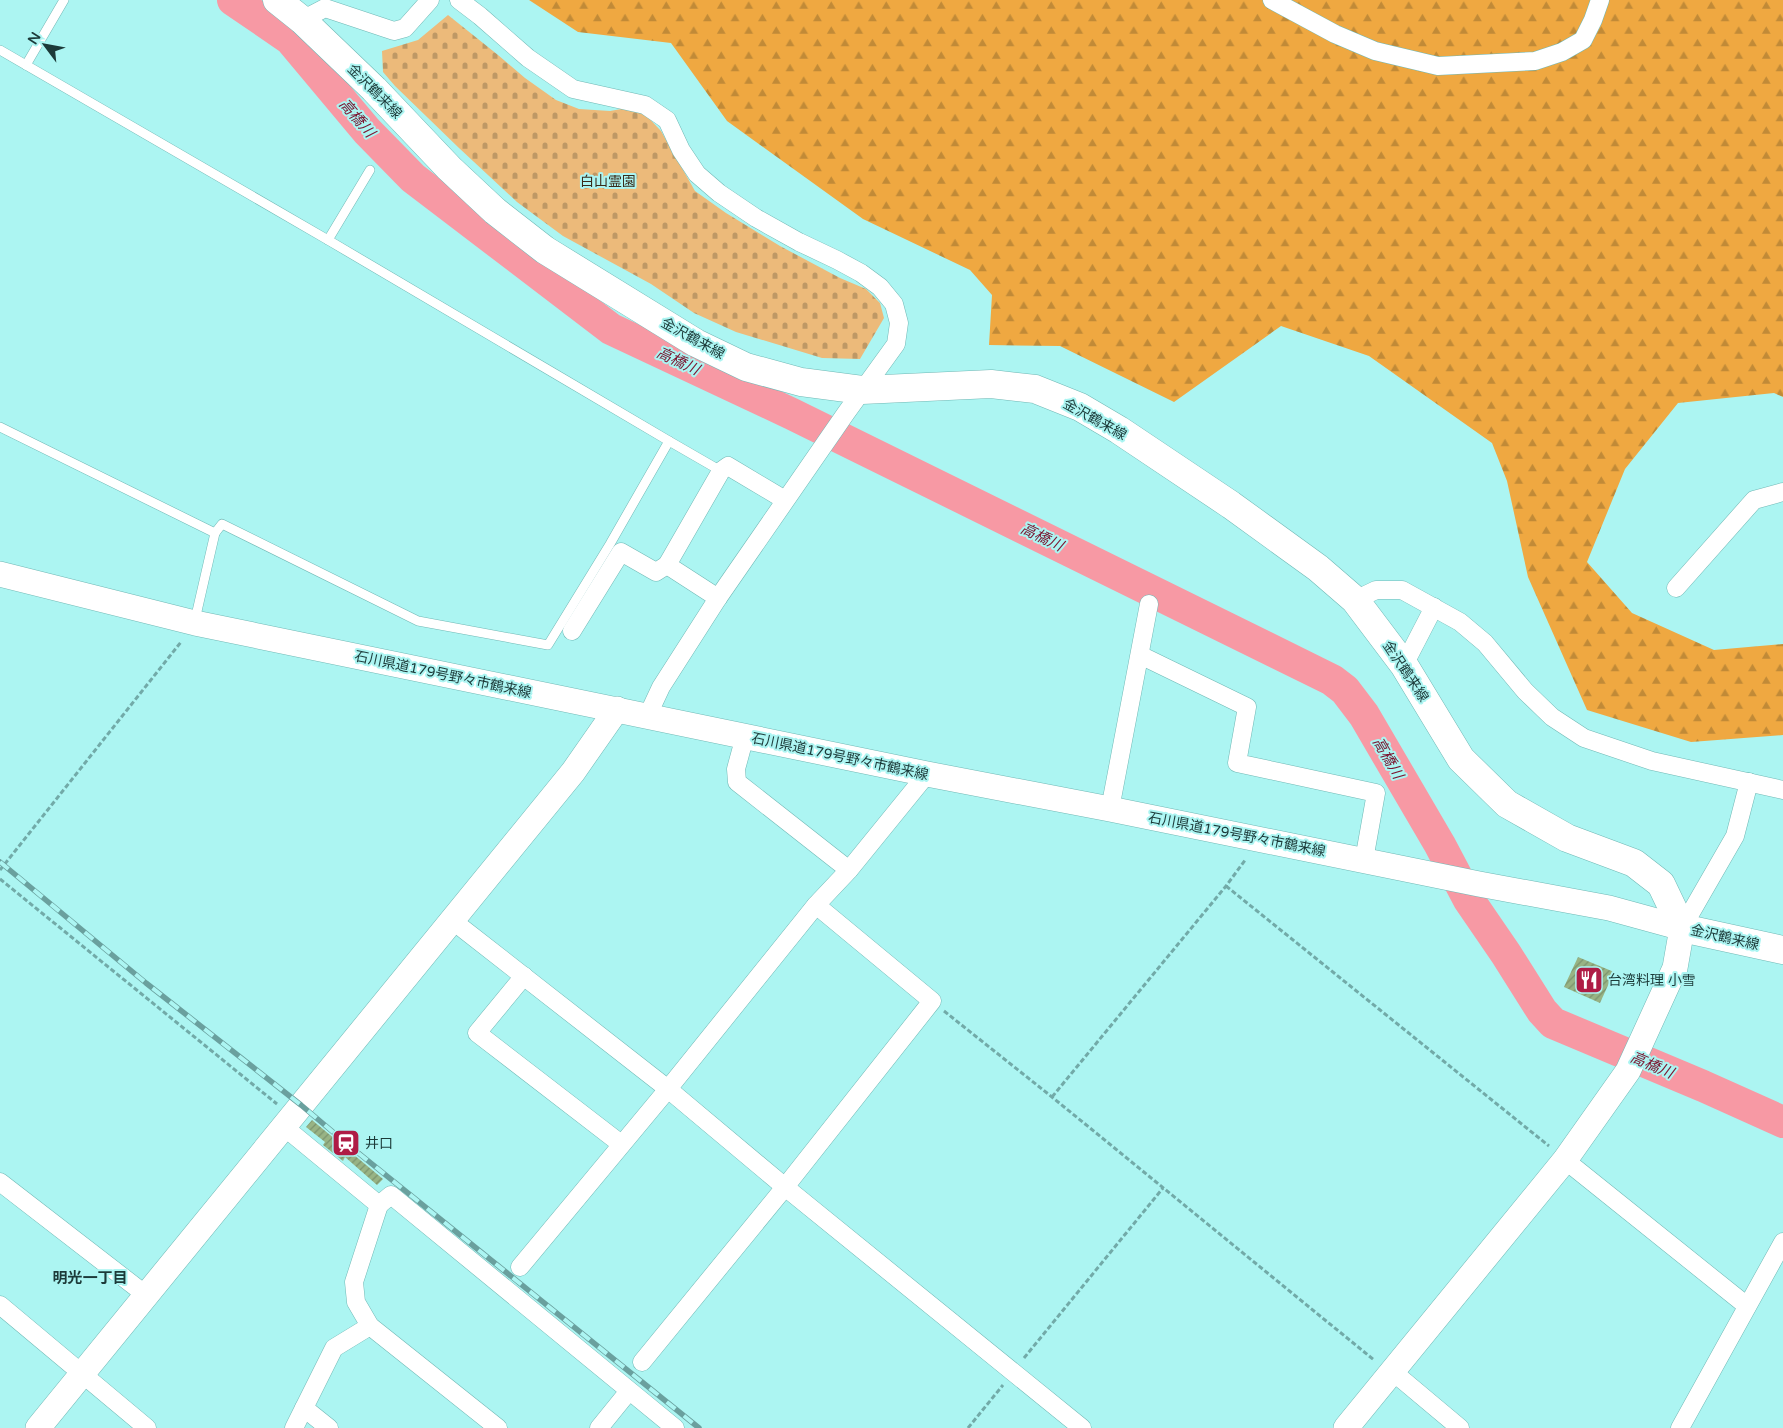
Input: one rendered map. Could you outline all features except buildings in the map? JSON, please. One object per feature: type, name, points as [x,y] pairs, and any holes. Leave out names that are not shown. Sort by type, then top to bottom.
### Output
[{"type":"main road","name":"金沢鶴来線","points":[[277,0],[302,20],[374,89],[449,168],[495,211],[545,250],[696,343],[746,367],[801,382],[862,390],[991,384],[1034,389],[1080,407],[1119,430],[1231,505],[1318,568],[1355,600],[1404,665],[1461,758],[1507,804],[1567,838],[1634,863],[1661,884],[1682,928],[1783,950]]},
{"type":"main road","name":"石川県道179号野々市鶴来線","points":[[0,574],[195,623],[927,774],[1479,884],[1610,908],[1682,928]]},
{"type":"main road","points":[[38,1428],[287,1121],[453,921],[573,772],[618,709]]},
{"type":"main road","points":[[1346,1428],[1566,1160],[1634,1059],[1675,968],[1682,928]]},
{"type":"street","points":[[302,20],[325,8],[394,32],[405,28],[430,0]]},
{"type":"street","points":[[459,0],[528,58],[573,89],[645,104],[667,120],[681,150],[697,174],[756,218],[798,242],[861,273],[880,287],[894,304],[899,323],[896,344],[831,434],[718,598],[661,687],[647,717]]},
{"type":"street","points":[[1272,0],[1335,34],[1375,51],[1438,66],[1535,61],[1562,52],[1583,40],[1600,0]]},
{"type":"street","points":[[572,631],[621,552],[656,572],[667,565],[721,471],[728,466],[785,500]]},
{"type":"street","points":[[1676,588],[1754,500],[1783,492]]},
{"type":"street","points":[[667,565],[718,598]]},
{"type":"street","points":[[1355,600],[1376,590],[1402,590],[1460,622],[1485,643],[1525,691],[1552,716],[1584,738],[1652,761],[1783,790]]},
{"type":"street","points":[[1110,809],[1150,604]]},
{"type":"street","points":[[1404,665],[1434,607]]},
{"type":"street","points":[[1140,655],[1248,708],[1237,763],[1376,793],[1364,860]]},
{"type":"street","points":[[745,736],[736,769],[737,782],[849,870]]},
{"type":"street","points":[[520,1267],[668,1089],[816,905],[849,870],[927,774]]},
{"type":"street","points":[[1682,928],[1735,836],[1749,782]]},
{"type":"street","points":[[642,1362],[785,1188],[932,1001],[816,905]]},
{"type":"street","points":[[453,921],[668,1089],[785,1188],[1082,1428]]},
{"type":"street","points":[[524,976],[477,1033],[621,1144]]},
{"type":"street","points":[[287,1121],[379,1205]]},
{"type":"street","points":[[1566,1160],[1747,1306]]},
{"type":"street","points":[[0,1182],[146,1295]]},
{"type":"street","points":[[498,1428],[370,1326],[356,1302],[354,1282],[379,1205],[390,1195],[675,1428]]},
{"type":"street","points":[[1686,1426],[1747,1306],[1783,1242]]},
{"type":"street","points":[[0,1304],[82,1375],[148,1428]]},
{"type":"street","points":[[294,1428],[334,1348],[370,1326]]},
{"type":"street","points":[[1391,1372],[1460,1428]]},
{"type":"street","points":[[599,1428],[629,1391]]},
{"type":"street","points":[[304,1408],[329,1428]]},
{"type":"lane","points":[[26,65],[64,0]]},
{"type":"lane","points":[[0,50],[721,471]]},
{"type":"lane","points":[[328,240],[370,170]]},
{"type":"lane","points":[[0,427],[216,533]]},
{"type":"lane","points":[[195,623],[216,533],[222,524],[418,620],[548,645],[610,544],[669,441]]},
{"type":"path","points":[[0,870],[195,623]]},
{"type":"path","points":[[1052,1097],[1226,886],[1260,839]]},
{"type":"path","points":[[0,879],[287,1121]]},
{"type":"path","points":[[1226,886],[1566,1160]]},
{"type":"path","points":[[932,1001],[1391,1372]]},
{"type":"path","points":[[968,1428],[1163,1188]]},
{"type":"green space","points":[[529,0],[1783,0],[1783,397],[1774,393],[1678,403],[1625,469],[1587,562],[1632,613],[1714,650],[1783,644],[1783,735],[1691,742],[1587,710],[1528,577],[1507,481],[1492,443],[1369,356],[1281,326],[1174,402],[1060,346],[989,345],[992,295],[970,270],[863,219],[727,121],[671,43],[578,32]]},
{"type":"green space","name":"白山霊園","points":[[448,15],[525,78],[556,100],[579,109],[610,111],[627,108],[644,113],[661,131],[695,191],[726,213],[780,246],[840,278],[866,289],[880,303],[884,318],[860,359],[822,358],[736,332],[694,313],[651,284],[563,236],[517,202],[395,86],[383,72],[382,51],[418,40]]},
{"type":"waterway","name":"高橋川","points":[[233,0],[290,39],[367,131],[413,178],[611,329],[792,414],[1332,680],[1345,690],[1364,715],[1440,845],[1469,900],[1542,1011],[1553,1023],[1783,1122]]},
{"type":"railway","points":[[0,862],[146,983],[301,1105],[699,1428]]},
{"type":"place","name":"台湾料理 小雪","points":[[1589,980]]},
{"type":"place","name":"井口","points":[[346,1143]]},
{"type":"district","name":"明光一丁目","points":[[90,1278]]}]
